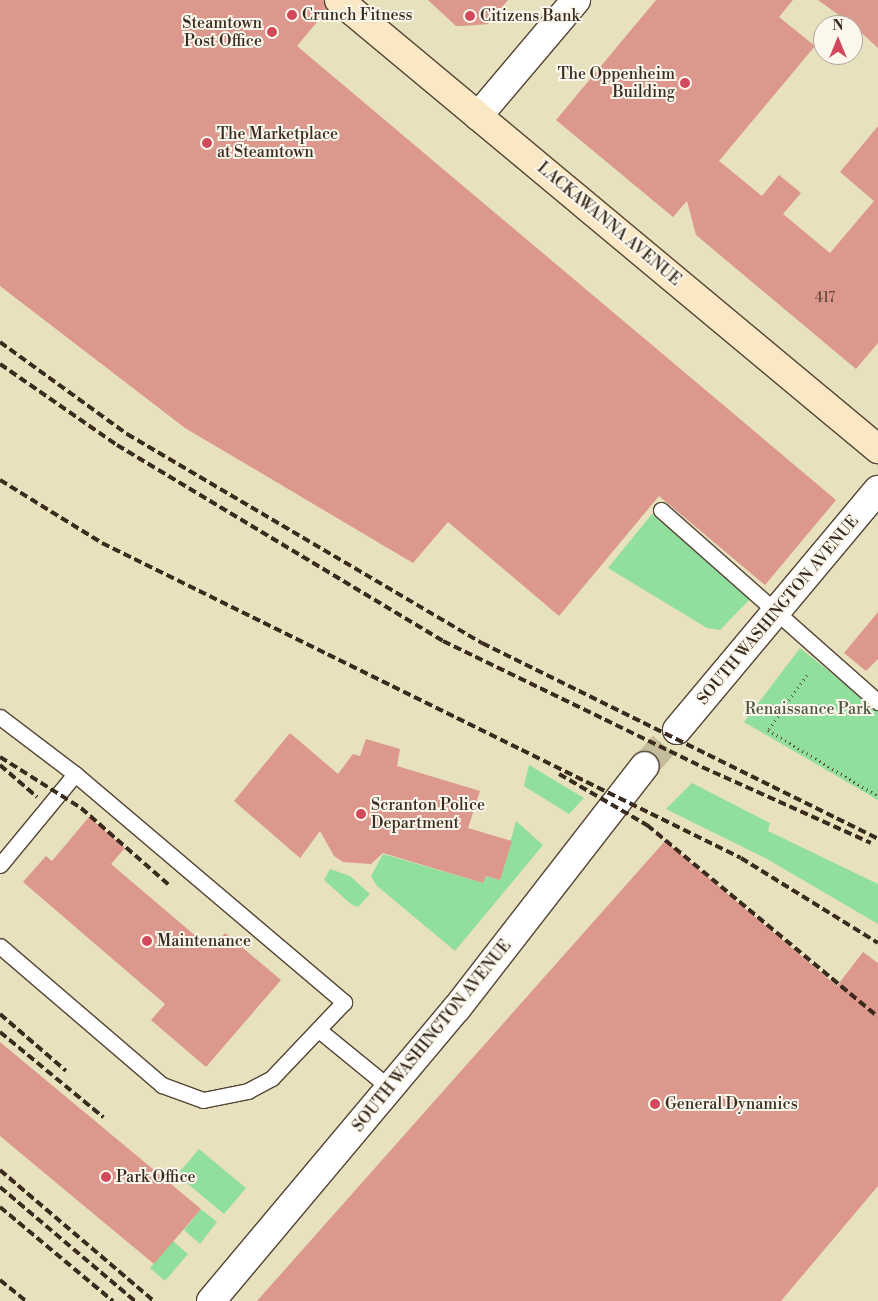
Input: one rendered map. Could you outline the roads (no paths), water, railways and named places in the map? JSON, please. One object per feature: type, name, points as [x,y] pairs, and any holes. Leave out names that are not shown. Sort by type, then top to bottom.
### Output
[{"type":"main road","name":"LACKAWANNA AVENUE","points":[[339,0],[878,449]]},
{"type":"street","points":[[478,116],[576,0]]},
{"type":"street","name":"SOUTH WASHINGTON AVENUE","points":[[677,730],[878,490]]},
{"type":"street","name":"SOUTH WASHINGTON AVENUE","points":[[211,1301],[391,1089],[645,766]]},
{"type":"lane","points":[[661,510],[774,614],[878,702]]},
{"type":"lane","points":[[0,717],[75,774],[344,1002],[320,1031],[272,1078],[248,1091],[203,1100],[162,1085],[0,946]]},
{"type":"lane","points":[[0,865],[75,774]]},
{"type":"lane","points":[[320,1031],[391,1089]]},
{"type":"tunnel","points":[[645,766],[677,730]]},
{"type":"railway","points":[[0,342],[127,434],[482,643],[878,839]]},
{"type":"railway","points":[[0,364],[117,445],[443,641],[702,767],[871,843]]},
{"type":"railway","points":[[0,480],[102,543],[741,858],[878,943]]},
{"type":"railway","points":[[0,757],[81,808],[169,885]]},
{"type":"railway","points":[[0,765],[37,797]]},
{"type":"railway","points":[[559,774],[647,825],[878,1017]]},
{"type":"railway","points":[[0,1014],[66,1071]]},
{"type":"railway","points":[[0,1032],[103,1117]]},
{"type":"railway","points":[[0,1170],[154,1301]]},
{"type":"railway","points":[[0,1187],[135,1301]]},
{"type":"railway","points":[[0,1207],[113,1301]]},
{"type":"railway","points":[[0,1280],[26,1301]]},
{"type":"place","name":"Crunch Fitness","points":[[292,15]]},
{"type":"place","name":"Citizens Bank","points":[[470,16]]},
{"type":"place","name":"Steamtown Post Office","points":[[272,32]]},
{"type":"place","name":"The Oppenheim Building","points":[[685,83]]},
{"type":"place","name":"The Marketplace at Steamtown","points":[[207,143]]},
{"type":"place","name":"Scranton Police Department","points":[[361,814]]},
{"type":"place","name":"Maintenance","points":[[147,941]]},
{"type":"place","name":"General Dynamics","points":[[655,1104]]},
{"type":"place","name":"Park Office","points":[[106,1177]]},
{"type":"park label","name":"Renaissance Park","points":[[808,709]]}]
